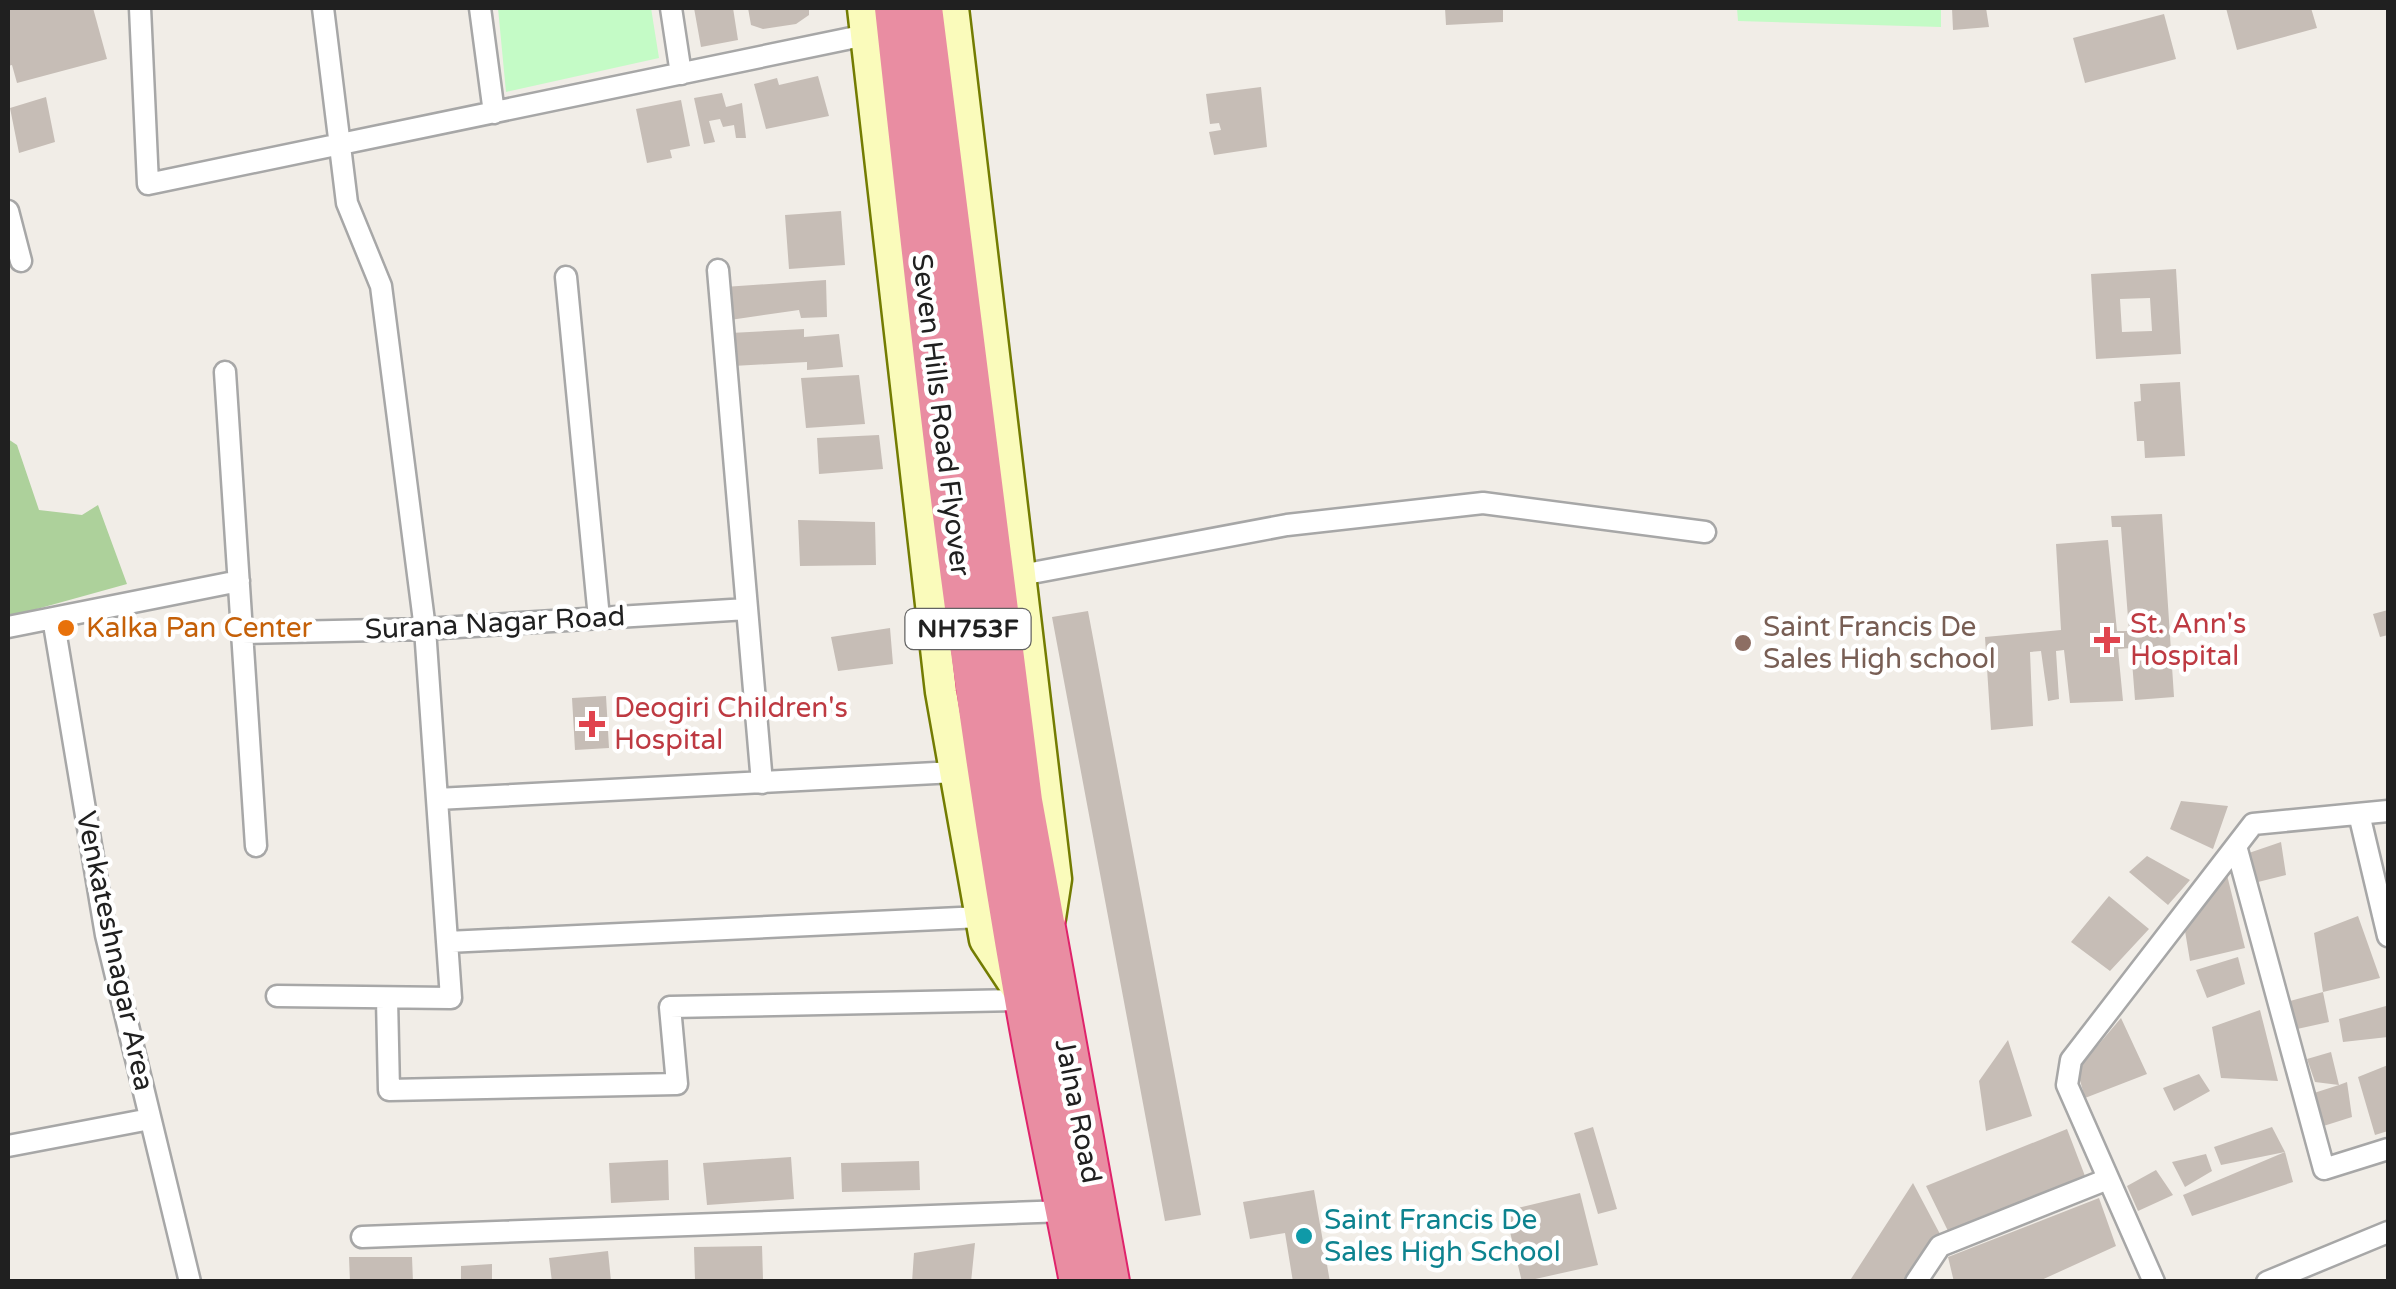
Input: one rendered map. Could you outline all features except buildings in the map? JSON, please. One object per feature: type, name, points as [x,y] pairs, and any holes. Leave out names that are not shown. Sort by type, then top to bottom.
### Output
[{"type":"highway","name":"Seven Hills Road Flyover","points":[[894,8],[936,386],[1024,1000]]},
{"type":"highway","name":"Seven Hills Road Flyover","points":[[923,8],[995,598],[1036,876],[1014,929]]},
{"type":"highway","name":"Jalna Road","points":[[1014,929],[1110,1282]]},
{"type":"highway","name":"Jalna Road","points":[[1024,1000],[1079,1282]]},
{"type":"street","points":[[140,8],[148,184],[681,74],[864,21],[941,692],[955,772],[1014,929]]},
{"type":"street","points":[[277,996],[451,998],[425,629],[381,286],[347,202],[323,8]]},
{"type":"street","points":[[480,8],[494,113]]},
{"type":"street","points":[[671,8],[681,74]]},
{"type":"street","points":[[447,942],[1014,929],[1056,879],[954,8]]},
{"type":"street","points":[[8,211],[20,261]]},
{"type":"street","points":[[718,270],[762,782]]},
{"type":"street","points":[[566,277],[599,618]]},
{"type":"street","points":[[225,372],[256,846]]},
{"type":"street","points":[[1021,575],[1288,526],[1483,502],[1705,532]]},
{"type":"street","points":[[8,627],[239,582]]},
{"type":"street","name":"Surana Nagar Road","points":[[242,633],[425,629],[747,608]]},
{"type":"street","name":"Venkateshnagar Area","points":[[53,618],[106,935],[190,1282]]},
{"type":"street","points":[[437,799],[955,772]]},
{"type":"street","points":[[2154,1282],[2067,1085],[2071,1060],[2252,824],[2388,811]]},
{"type":"street","points":[[2359,814],[2388,936]]},
{"type":"street","points":[[2236,846],[2324,1168],[2388,1149]]},
{"type":"street","points":[[387,999],[389,1090],[676,1084],[670,1007],[1024,1000]]},
{"type":"street","points":[[8,1146],[150,1119]]},
{"type":"street","points":[[1916,1282],[1940,1246],[2108,1179]]},
{"type":"street","points":[[362,1237],[1066,1211]]},
{"type":"street","points":[[2266,1282],[2388,1232]]},
{"type":"green space","points":[[498,8],[651,8],[659,58],[506,92]]},
{"type":"green space","points":[[1737,8],[1941,8],[1941,27],[1738,21]]},
{"type":"green space","points":[[8,439],[17,445],[39,510],[82,515],[98,505],[127,584],[8,617]]},
{"type":"place","name":"Kalka Pan Center","points":[[66,628]]},
{"type":"place","name":"St. Ann's Hospital","points":[[2107,640]]},
{"type":"place","name":"Saint Francis De Sales High school","points":[[1743,643]]},
{"type":"place","name":"Deogiri Children's Hospital","points":[[592,724]]},
{"type":"place","name":"Saint Francis De Sales High School","points":[[1304,1236]]}]
